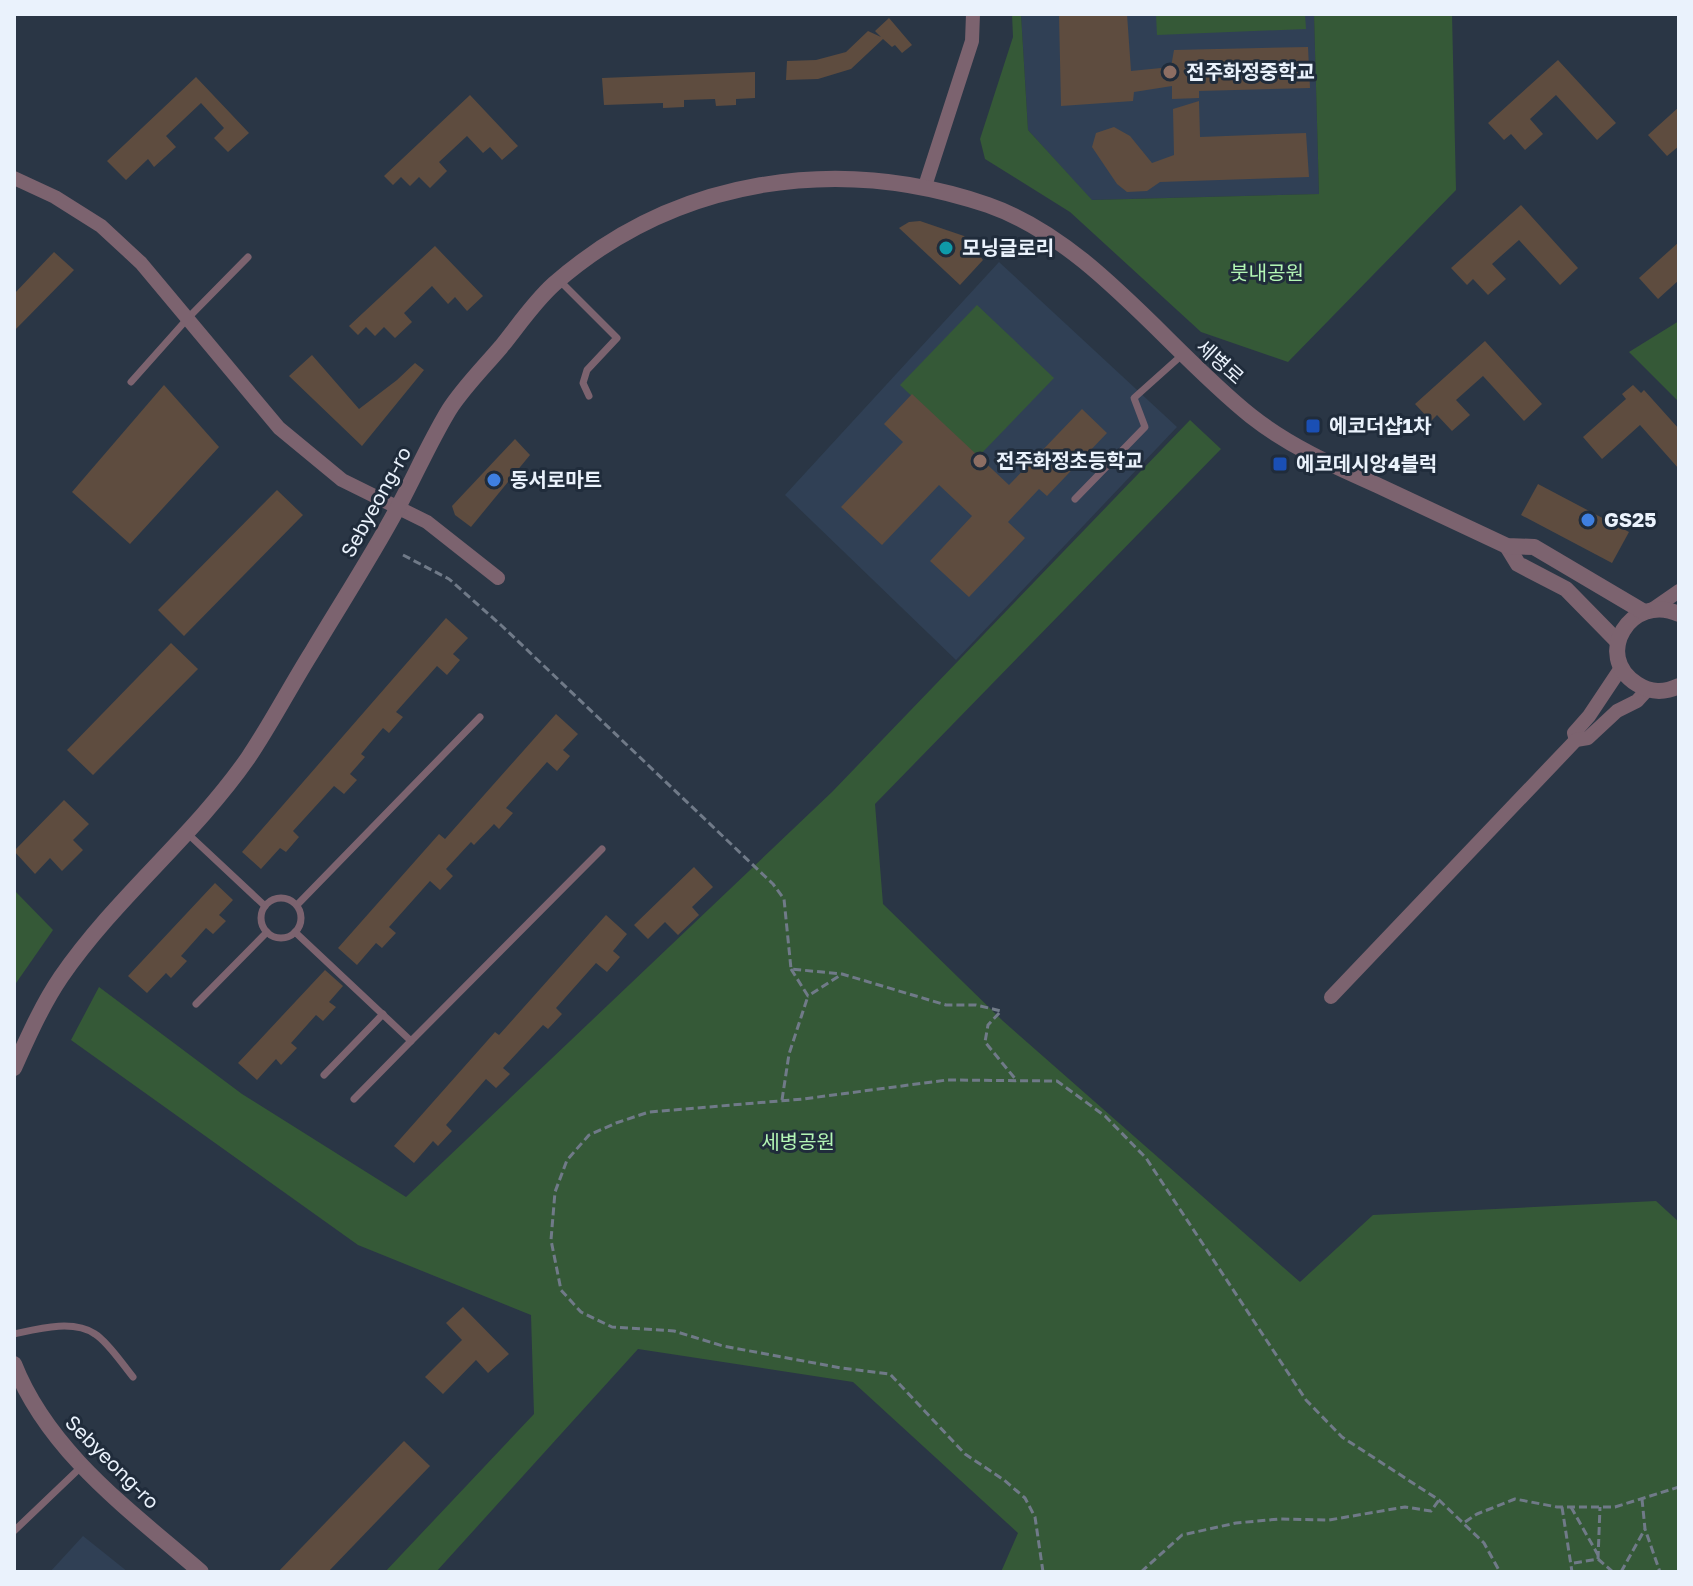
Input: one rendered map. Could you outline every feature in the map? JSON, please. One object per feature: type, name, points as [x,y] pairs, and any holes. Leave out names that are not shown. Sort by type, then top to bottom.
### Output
[{"type":"street","points":[[925,186],[972,41],[973,14]]},
{"type":"street","points":[[14,178],[55,197],[101,226],[141,263],[279,428],[342,480],[427,522],[498,578]]},
{"type":"street","name":"Sebyeong-ro","points":[[14,1068],[34,1024],[60,979],[85,945],[188,834],[248,757],[398,508],[451,406],[552,286],[644,223],[719,194],[767,182],[816,178],[870,179],[925,186]]},
{"type":"street","name":"세병로","points":[[925,186],[992,207],[1036,226],[1079,256],[1182,355],[1251,415],[1294,447],[1507,546],[1534,547],[1649,610]]},
{"type":"street","name":"세병로","points":[[1507,546],[1518,564],[1566,589],[1618,642]]},
{"type":"street","points":[[1679,591],[1630,620],[1618,642],[1621,668],[1628,679],[1647,690],[1663,691],[1679,686]]},
{"type":"street","points":[[1649,610],[1665,609],[1679,614]]},
{"type":"street","points":[[1576,740],[1574,733],[1621,668]]},
{"type":"street","points":[[1331,997],[1576,740],[1588,738],[1617,711],[1637,701],[1647,690]]},
{"type":"street","name":"Sebyeong-ro","points":[[14,1364],[30,1400],[57,1440],[107,1491],[201,1572]]},
{"type":"lane","points":[[131,382],[248,257]]},
{"type":"lane","points":[[559,280],[617,338],[587,370],[583,383],[589,396]]},
{"type":"lane","points":[[1075,499],[1145,427],[1134,398],[1182,355]]},
{"type":"lane","points":[[297,905],[480,717]]},
{"type":"lane","points":[[188,834],[265,906]]},
{"type":"lane","points":[[354,1099],[602,849]]},
{"type":"lane","points":[[280,898],[297,905],[301,917],[295,932],[286,938],[279,938],[267,932],[261,920],[265,906],[280,898]]},
{"type":"lane","points":[[196,1004],[267,932]]},
{"type":"lane","points":[[295,932],[411,1041]]},
{"type":"lane","points":[[324,1075],[383,1014]]},
{"type":"lane","points":[[14,1334],[50,1327],[75,1327],[95,1333],[133,1377]]},
{"type":"lane","points":[[14,1531],[82,1466]]},
{"type":"path","points":[[403,555],[449,579],[502,626],[773,884],[784,899],[791,969],[808,996]]},
{"type":"path","points":[[791,969],[842,974],[946,1005],[976,1005],[1001,1011],[988,1025],[985,1042],[1017,1081]]},
{"type":"path","points":[[782,1100],[789,1054],[808,996],[842,974]]},
{"type":"path","points":[[1043,1572],[1035,1517],[1025,1498],[965,1454],[890,1374],[723,1346],[674,1331],[612,1327],[581,1312],[561,1290],[551,1240],[555,1192],[567,1160],[589,1135],[649,1112],[947,1080],[1057,1081],[1105,1116],[1146,1158],[1306,1400],[1342,1437],[1439,1500],[1465,1522],[1484,1543],[1500,1572]]},
{"type":"path","points":[[1465,1522],[1515,1499],[1562,1507],[1615,1507],[1679,1487]]},
{"type":"path","points":[[1642,1499],[1645,1529],[1660,1572]]},
{"type":"path","points":[[1141,1572],[1182,1535],[1236,1523],[1279,1519],[1329,1520],[1405,1507],[1431,1511],[1439,1500]]},
{"type":"path","points":[[1562,1507],[1572,1572]]},
{"type":"path","points":[[1571,1507],[1598,1557],[1613,1572]]},
{"type":"path","points":[[1598,1557],[1600,1507]]},
{"type":"path","points":[[1621,1572],[1645,1529]]},
{"type":"path","points":[[1573,1563],[1598,1557]]},
{"type":"shaded area","name":"전주화정중학교","points":[[1021,14],[1314,14],[1319,194],[1091,200],[1028,130]]},
{"type":"shaded area","name":"전주화정초등학교","points":[[999,262],[1177,427],[956,660],[785,495]]},
{"type":"shaded area","points":[[83,1536],[128,1572],[50,1572]]},
{"type":"green space","name":"붓내공원","points":[[1012,14],[1021,14],[1028,130],[1092,200],[1319,194],[1314,14],[1452,14],[1456,190],[1288,362],[1201,332],[1070,212],[985,159],[980,139],[1013,37]]},
{"type":"green space","points":[[1156,14],[1305,14],[1306,29],[1157,35]]},
{"type":"green space","points":[[977,305],[1054,378],[977,458],[900,385]]},
{"type":"green space","points":[[1679,321],[1679,402],[1629,352]]},
{"type":"green space","name":"세병공원","points":[[1190,420],[1221,449],[875,804],[883,904],[1003,1021],[1300,1282],[1373,1215],[1656,1201],[1679,1222],[1679,1572],[1001,1572],[1018,1533],[853,1382],[638,1349],[436,1572],[385,1572],[534,1414],[531,1315],[358,1245],[71,1040],[99,987],[242,1094],[406,1197],[832,792]]},
{"type":"green space","points":[[14,890],[53,930],[14,986]]},
{"type":"building","points":[[1059,14],[1127,14],[1131,71],[1171,67],[1174,50],[1308,47],[1310,88],[1199,91],[1199,98],[1172,99],[1172,86],[1134,92],[1133,101],[1061,106]]},
{"type":"building","points":[[889,18],[912,45],[902,53],[883,39],[851,69],[818,79],[786,80],[787,61],[816,60],[846,52],[868,31],[881,37],[875,31]]},
{"type":"building","points":[[1558,60],[1616,123],[1597,140],[1556,95],[1530,119],[1543,134],[1525,150],[1511,134],[1504,140],[1488,123]]},
{"type":"building","points":[[755,72],[755,98],[736,99],[736,105],[716,106],[715,99],[684,100],[684,107],[663,108],[663,103],[604,105],[602,78]]},
{"type":"building","points":[[196,77],[249,133],[228,152],[214,138],[224,128],[201,103],[166,136],[176,147],[154,167],[148,159],[126,180],[107,161]]},
{"type":"building","points":[[470,95],[518,146],[502,160],[490,147],[483,153],[467,136],[439,162],[447,171],[430,188],[419,177],[410,186],[401,177],[393,185],[384,176]]},
{"type":"building","points":[[1199,101],[1200,137],[1306,133],[1309,177],[1160,182],[1147,191],[1127,192],[1117,184],[1092,147],[1096,133],[1114,127],[1130,136],[1152,163],[1174,155],[1173,109]]},
{"type":"building","points":[[1679,107],[1679,146],[1667,156],[1648,135]]},
{"type":"building","points":[[1521,205],[1578,268],[1560,285],[1519,240],[1492,264],[1506,279],[1488,295],[1473,279],[1467,285],[1451,268]]},
{"type":"building","name":"모닝글로리","points":[[920,221],[964,236],[983,260],[960,285],[899,228],[909,222]]},
{"type":"building","points":[[1679,242],[1679,280],[1658,299],[1639,278]]},
{"type":"building","points":[[435,246],[483,296],[467,311],[455,297],[448,304],[432,286],[404,313],[412,322],[395,338],[384,327],[375,336],[366,327],[358,335],[349,326]]},
{"type":"building","points":[[54,252],[74,270],[14,331],[14,294]]},
{"type":"building","points":[[1485,341],[1542,404],[1524,421],[1483,376],[1456,400],[1470,415],[1452,431],[1437,415],[1431,421],[1415,404]]},
{"type":"building","points":[[312,355],[359,409],[415,363],[424,370],[362,446],[289,376]]},
{"type":"building","points":[[164,385],[219,447],[130,544],[72,492]]},
{"type":"building","points":[[1633,385],[1641,393],[1644,390],[1679,429],[1679,469],[1640,425],[1602,459],[1583,437],[1626,399],[1622,394]]},
{"type":"building","points":[[912,394],[1009,485],[1082,409],[1107,433],[1047,496],[1039,489],[1008,522],[1025,538],[969,597],[930,561],[972,516],[939,485],[882,545],[841,507],[903,442],[884,424]]},
{"type":"building","points":[[515,439],[530,455],[471,527],[455,515],[452,506]]},
{"type":"building","points":[[1538,484],[1629,532],[1612,563],[1521,515]]},
{"type":"building","points":[[277,490],[303,515],[184,636],[158,610]]},
{"type":"building","points":[[446,618],[468,638],[453,654],[460,660],[447,675],[437,666],[396,712],[403,717],[389,733],[383,728],[361,754],[365,757],[350,774],[357,780],[344,794],[334,786],[293,831],[299,837],[286,852],[280,848],[261,869],[242,852]]},
{"type":"building","points":[[171,643],[198,669],[93,775],[67,750]]},
{"type":"building","points":[[556,714],[578,734],[563,750],[570,756],[557,771],[547,762],[506,808],[513,813],[499,829],[494,824],[474,845],[471,842],[446,869],[453,876],[440,890],[430,881],[389,927],[396,933],[382,948],[376,943],[357,965],[338,948],[439,834],[445,839]]},
{"type":"building","points":[[64,800],[89,824],[73,840],[83,850],[62,871],[50,858],[35,874],[14,851]]},
{"type":"building","points":[[694,867],[713,887],[692,907],[699,915],[678,935],[665,922],[648,939],[634,925]]},
{"type":"building","points":[[215,883],[233,900],[219,915],[226,921],[213,934],[206,928],[181,956],[187,961],[171,978],[166,973],[147,993],[128,976]]},
{"type":"building","points":[[606,915],[627,934],[613,951],[620,957],[607,972],[596,963],[556,1008],[562,1014],[548,1029],[543,1025],[503,1068],[510,1074],[496,1088],[486,1079],[446,1125],[452,1131],[438,1146],[433,1141],[414,1163],[394,1146],[495,1032],[499,1035]]},
{"type":"building","points":[[325,970],[343,986],[329,1002],[336,1007],[323,1021],[316,1015],[291,1043],[297,1048],[281,1065],[276,1059],[257,1080],[238,1063]]},
{"type":"building","points":[[463,1307],[509,1354],[488,1373],[476,1360],[443,1394],[425,1377],[462,1340],[446,1323]]},
{"type":"building","points":[[404,1441],[430,1466],[328,1572],[278,1572]]},
{"type":"place","name":"전주화정중학교","points":[[1170,72]]},
{"type":"place","name":"모닝글로리","points":[[946,248]]},
{"type":"place","name":"에코더샵1차","points":[[1313,426]]},
{"type":"place","name":"전주화정초등학교","points":[[980,461]]},
{"type":"place","name":"에코데시앙4블럭","points":[[1280,464]]},
{"type":"place","name":"동서로마트","points":[[494,480]]},
{"type":"place","name":"GS25","points":[[1588,520]]}]
